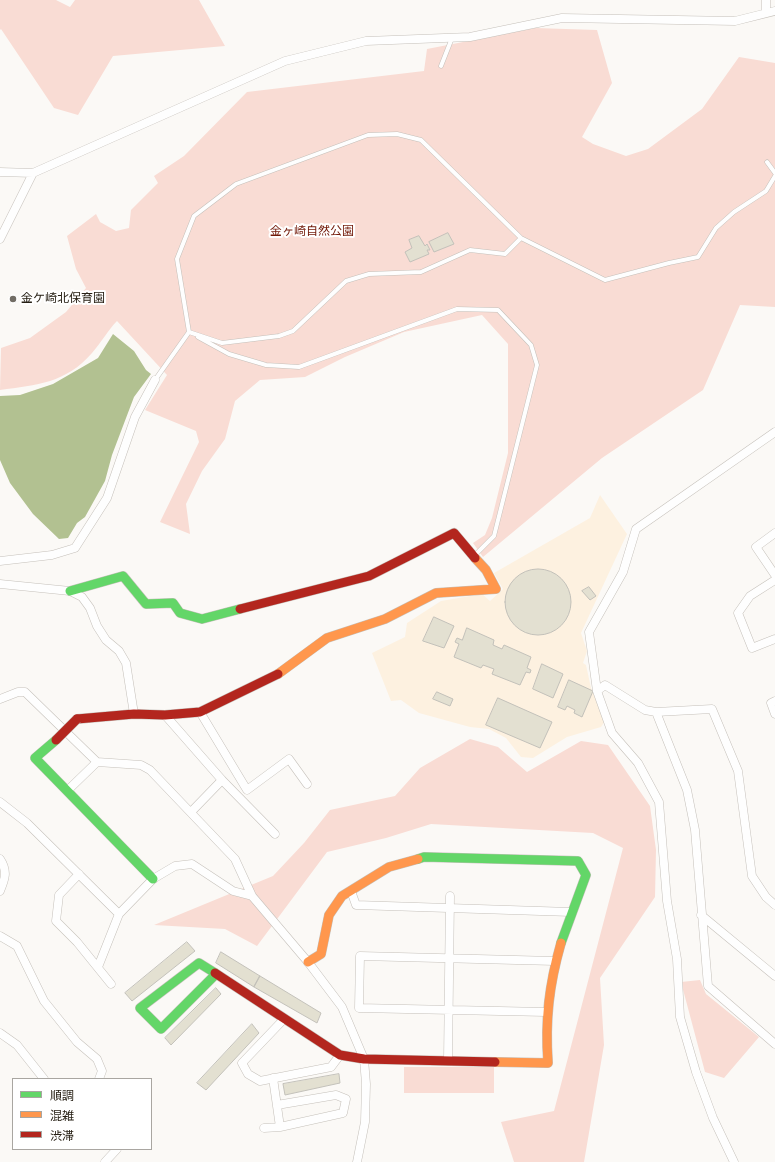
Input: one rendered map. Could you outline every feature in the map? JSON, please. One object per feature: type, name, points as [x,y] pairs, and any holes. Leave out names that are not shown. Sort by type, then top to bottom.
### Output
[{"type":"street","points":[[766,0],[766,13]]},
{"type":"street","points":[[0,172],[33,173],[284,61],[366,41],[470,37],[562,18],[735,21],[775,10]]},
{"type":"street","points":[[0,239],[33,173]]},
{"type":"street","points":[[0,561],[52,555],[75,548],[107,498],[135,417],[155,380]]},
{"type":"street","points":[[734,1162],[714,1118],[696,1072],[680,1017],[677,959],[667,901],[659,802],[638,763],[612,733],[598,691],[589,632],[623,572],[636,530],[775,432]]},
{"type":"street","points":[[70,591],[123,576],[146,604],[173,603],[180,613],[202,619],[369,576],[454,533],[486,570],[496,589],[436,593],[386,619],[327,638],[282,672],[200,712],[165,715],[134,714],[77,719],[35,758],[68,790],[153,879]]},
{"type":"street","points":[[775,533],[756,547],[775,575]]},
{"type":"street","points":[[775,580],[750,596],[738,613],[752,648],[775,639]]},
{"type":"street","points":[[0,584],[70,591],[82,597],[90,608],[100,631],[106,640],[119,651],[126,663],[134,714]]},
{"type":"street","points":[[598,691],[605,685],[645,710],[656,712],[712,709],[738,771],[752,876],[766,897],[775,905]]},
{"type":"street","points":[[0,699],[18,692],[25,692],[97,762],[141,764],[150,770],[235,859],[252,896],[308,962],[342,1007],[364,1059],[366,1116],[356,1162]]},
{"type":"street","points":[[775,701],[771,703],[775,714]]},
{"type":"street","points":[[200,712],[247,790],[289,760],[308,784]]},
{"type":"street","points":[[656,712],[687,790],[695,830],[708,986],[775,1044]]},
{"type":"street","points":[[165,715],[222,780],[274,834]]},
{"type":"street","points":[[68,790],[97,762]]},
{"type":"street","points":[[191,812],[222,780]]},
{"type":"street","points":[[0,802],[27,823],[119,914]]},
{"type":"street","points":[[216,974],[161,1029],[140,1008],[199,963],[216,974],[284,1019],[340,1055],[364,1059],[548,1063],[546,1012],[555,961],[571,912],[586,875],[578,861],[424,857],[389,867],[342,896],[330,915],[321,954],[308,962]]},
{"type":"street","points":[[0,859],[5,866],[6,879],[0,891]]},
{"type":"street","points":[[98,967],[119,914],[153,879],[175,866],[192,864],[233,891],[252,896]]},
{"type":"street","points":[[79,874],[59,895],[56,921],[77,942],[111,984]]},
{"type":"street","points":[[351,890],[356,905],[571,912]]},
{"type":"street","points":[[448,1061],[450,896]]},
{"type":"street","points":[[701,915],[775,976]]},
{"type":"street","points":[[0,936],[17,946],[44,1002],[77,1042],[97,1059],[102,1070],[100,1078]]},
{"type":"street","points":[[546,1012],[359,1008],[360,956],[555,961]]},
{"type":"street","points":[[284,1019],[242,1063],[248,1074],[260,1081],[331,1067],[340,1055]]},
{"type":"street","points":[[0,1033],[17,1045],[43,1078]]},
{"type":"street","points":[[273,1078],[280,1127]]},
{"type":"street","points":[[264,1128],[280,1127],[343,1113],[346,1099],[336,1095],[276,1105]]},
{"type":"street","points":[[105,1162],[116,1150]]},
{"type":"lane","points":[[441,66],[452,38]]},
{"type":"lane","points":[[155,380],[189,332],[177,259],[194,216],[236,184],[368,135],[397,134],[421,140],[521,238],[605,280],[698,257],[716,228],[734,212],[766,191],[775,176]]},
{"type":"lane","points":[[767,162],[775,173]]},
{"type":"lane","points":[[189,332],[222,343],[279,336],[293,331],[346,281],[369,274],[421,272],[470,250],[505,254],[521,238]]},
{"type":"lane","points":[[189,332],[229,354],[266,364],[299,367],[457,309],[498,310],[531,345],[536,365],[494,536],[474,556]]},
{"type":"shaded area","points":[[113,334],[134,351],[146,370],[151,374],[134,397],[112,455],[105,481],[85,517],[77,523],[68,538],[59,539],[33,514],[10,483],[0,460],[0,396],[20,395],[53,384],[98,358]]},
{"type":"shaded area","points":[[600,495],[627,534],[581,633],[587,651],[583,663],[586,665],[591,688],[605,721],[601,727],[567,737],[533,758],[521,757],[506,738],[489,729],[470,727],[419,713],[401,700],[391,701],[372,653],[405,637],[407,623],[441,601],[482,594],[490,601],[503,589],[494,573],[590,518]]},
{"type":"green space","points":[[0,0],[56,0],[70,7],[75,0],[199,0],[225,46],[113,56],[78,115],[54,108],[1,29],[0,30]]},
{"type":"green space","name":"金ヶ崎自然公園","points":[[535,28],[597,30],[612,83],[582,137],[593,144],[626,156],[648,149],[702,109],[739,57],[775,63],[775,307],[740,305],[703,390],[602,458],[483,557],[473,543],[485,535],[492,518],[508,453],[508,344],[482,315],[404,332],[345,357],[305,377],[260,380],[235,401],[225,439],[202,471],[186,504],[190,534],[160,522],[199,442],[196,431],[145,410],[167,375],[117,321],[92,353],[72,371],[61,377],[39,384],[0,390],[1,348],[30,338],[66,312],[86,288],[76,269],[67,236],[96,214],[100,222],[116,231],[129,228],[131,210],[158,183],[154,176],[184,156],[247,92],[424,71],[427,49]]},
{"type":"green space","points":[[470,739],[498,747],[527,772],[581,741],[608,745],[650,806],[656,850],[655,897],[600,978],[604,1045],[584,1162],[514,1162],[501,1122],[554,1111],[623,848],[593,833],[431,824],[386,838],[327,852],[257,946],[225,929],[154,925],[273,876],[304,843],[330,810],[395,796],[420,768]]},
{"type":"green space","points":[[700,980],[706,994],[759,1037],[724,1078],[705,1072],[681,982]]},
{"type":"green space","points":[[404,1067],[494,1067],[494,1093],[404,1093]]},
{"type":"building","points":[[448,233],[454,244],[434,252],[429,242]]},
{"type":"building","points":[[419,236],[425,246],[427,244],[430,250],[427,250],[429,254],[410,262],[405,252],[412,248],[409,240]]},
{"type":"building","points":[[531,569],[545,569],[557,574],[566,583],[571,595],[569,615],[562,626],[545,635],[531,635],[519,630],[510,621],[505,609],[505,595],[510,583],[519,574]]},
{"type":"building","points":[[589,587],[596,596],[590,600],[582,591]]},
{"type":"building","points":[[434,617],[454,626],[444,648],[423,641]]},
{"type":"building","points":[[467,628],[494,640],[493,645],[502,649],[504,645],[531,657],[527,668],[531,670],[530,673],[526,672],[520,685],[492,674],[494,669],[483,665],[481,668],[454,657],[459,644],[455,642],[457,638],[462,640]]},
{"type":"building","points":[[542,664],[563,674],[553,698],[533,689]]},
{"type":"building","points":[[569,680],[593,691],[582,717],[574,713],[575,710],[567,706],[565,710],[558,707]]},
{"type":"building","points":[[437,692],[453,699],[450,706],[433,699]]},
{"type":"building","points":[[498,698],[552,722],[540,748],[486,725]]},
{"type":"building","points":[[187,942],[195,951],[132,1001],[125,993]]},
{"type":"building","points":[[221,952],[260,976],[254,987],[216,963]]},
{"type":"building","points":[[260,976],[321,1013],[317,1023],[254,987]]},
{"type":"building","points":[[216,988],[221,994],[171,1045],[165,1038]]},
{"type":"building","points":[[252,1024],[259,1033],[206,1090],[197,1083]]},
{"type":"building","points":[[339,1074],[340,1083],[285,1095],[283,1084]]},
{"type":"traffic: fast","points":[[70,591],[123,576],[146,604],[173,603],[180,613],[202,619],[240,609]]},
{"type":"traffic: fast","points":[[56,740],[35,758],[153,879]]},
{"type":"traffic: fast","points":[[418,859],[424,857],[578,861],[586,875],[561,943]]},
{"type":"traffic: fast","points":[[215,973],[199,963],[140,1008],[161,1029],[216,974]]},
{"type":"traffic: slow","points":[[278,674],[327,638],[385,619],[436,593],[496,589],[486,570],[475,558]]},
{"type":"traffic: slow","points":[[308,962],[321,954],[329,915],[342,896],[389,867],[418,859]]},
{"type":"traffic: slow","points":[[495,1062],[548,1063],[547,1032],[549,1003],[553,973],[561,943]]},
{"type":"traffic: jam","points":[[240,609],[369,576],[454,533],[475,558]]},
{"type":"traffic: jam","points":[[77,719],[134,714],[165,715],[200,712],[278,674]]},
{"type":"traffic: jam","points":[[56,740],[77,719]]},
{"type":"traffic: jam","points":[[215,973],[340,1055],[364,1059],[495,1062]]},
{"type":"place","name":"金ケ崎北保育園","points":[[13,299]]}]
